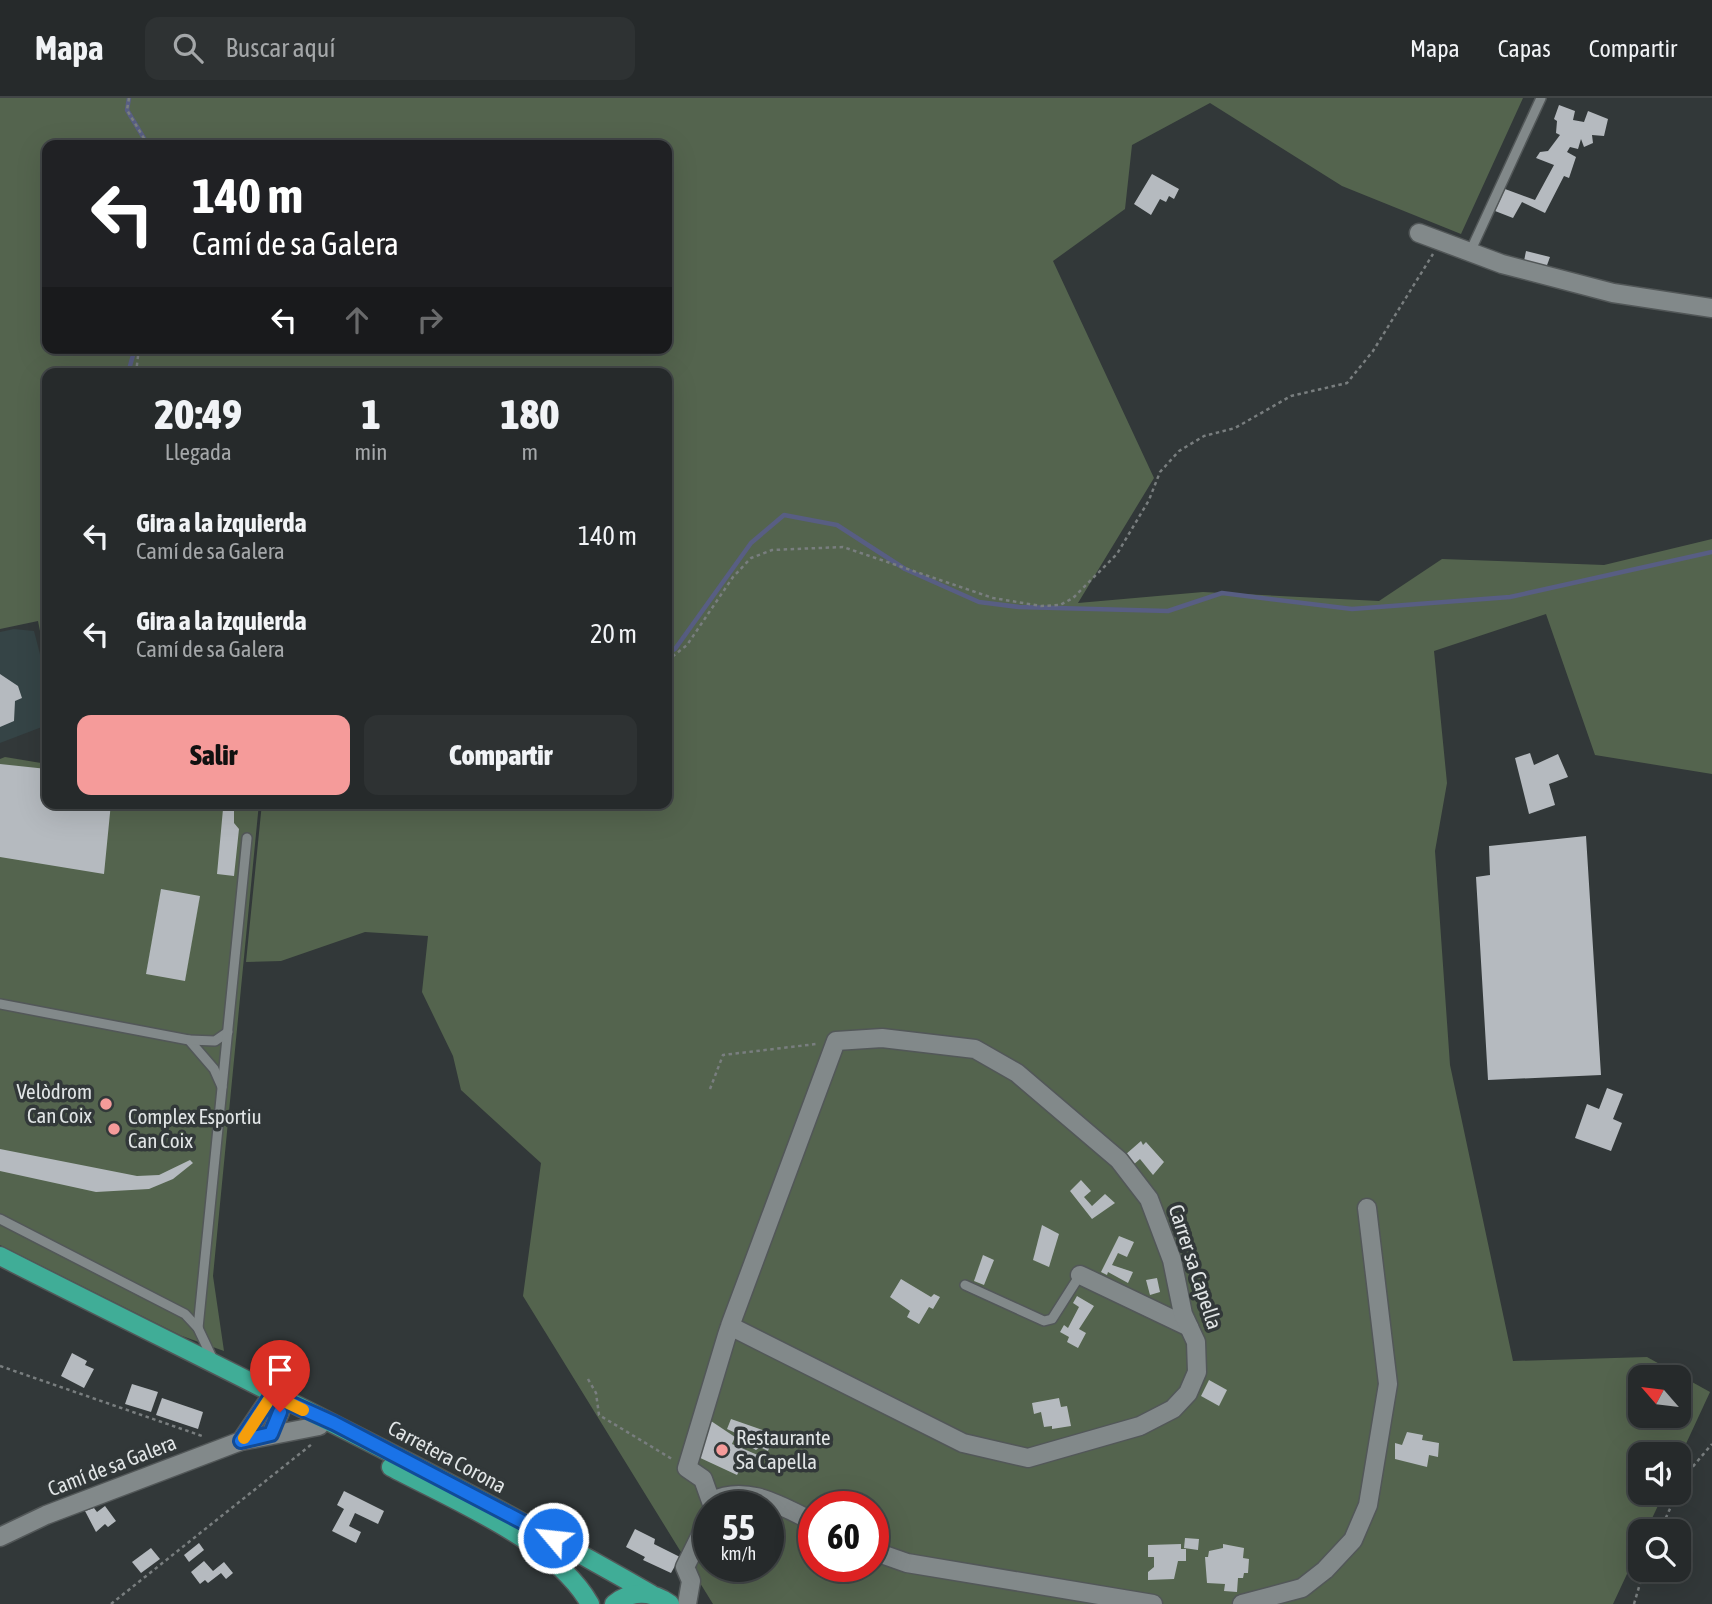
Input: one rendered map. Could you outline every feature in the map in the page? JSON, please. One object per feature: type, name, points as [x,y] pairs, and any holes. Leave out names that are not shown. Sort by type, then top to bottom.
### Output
[{"type":"main road","name":"Carretera Corona","points":[[0,1256],[282,1400],[334,1423],[553,1538],[670,1604]]},
{"type":"main road","name":"Carretera Corona","points":[[282,1400],[324,1428],[542,1550],[579,1586],[590,1604]]},
{"type":"main road","points":[[614,1604],[629,1595],[651,1594]]},
{"type":"street","points":[[1419,233],[1502,264],[1613,292],[1712,308]]},
{"type":"street","name":"Carrer sa Capella","points":[[730,1326],[963,1443],[1028,1458],[1140,1426],[1173,1409],[1188,1392],[1198,1372],[1196,1342],[1189,1327],[1172,1260],[1149,1199],[1119,1160],[1017,1073],[975,1049],[882,1038],[836,1041]]},
{"type":"street","points":[[706,1491],[703,1479],[687,1468],[730,1326],[836,1041]]},
{"type":"street","points":[[1242,1604],[1302,1588],[1325,1570],[1353,1540],[1368,1505],[1388,1384],[1367,1208]]},
{"type":"street","points":[[1080,1275],[1189,1327]]},
{"type":"street","points":[[235,1443],[282,1400]]},
{"type":"street","points":[[271,1434],[282,1400]]},
{"type":"street","name":"Camí de sa Galera","points":[[0,1538],[46,1515],[161,1474],[235,1443],[271,1434],[324,1428]]},
{"type":"street","points":[[687,1604],[691,1581],[685,1567],[693,1549]]},
{"type":"street","points":[[889,1557],[907,1563],[1153,1604]]},
{"type":"lane","points":[[1470,252],[1541,98]]},
{"type":"lane","points":[[198,1328],[247,838]]},
{"type":"lane","points":[[0,1004],[189,1040],[215,1041],[228,1032]]},
{"type":"lane","points":[[189,1040],[208,1060],[222,1088]]},
{"type":"lane","points":[[0,1219],[184,1314],[198,1328],[217,1367]]},
{"type":"lane","points":[[965,1285],[1044,1321],[1052,1319],[1080,1275]]},
{"type":"path","points":[[129,98],[127,110],[145,140]]},
{"type":"path","points":[[672,658],[687,645],[733,577],[751,558],[772,550],[843,547],[993,598],[1041,606],[1060,606],[1073,598],[1117,554],[1149,500],[1160,472],[1180,451],[1204,436],[1235,428],[1291,396],[1347,383],[1373,351],[1441,241]]},
{"type":"path","points":[[710,1089],[723,1055],[836,1041]]},
{"type":"path","points":[[0,1366],[235,1443]]},
{"type":"path","points":[[588,1379],[596,1393],[599,1415],[687,1468]]},
{"type":"path","points":[[111,1604],[324,1428]]},
{"type":"path","points":[[1691,1469],[1712,1444]]},
{"type":"path","points":[[1634,1604],[1640,1582]]},
{"type":"shaded area","points":[[14,629],[34,631],[42,662],[42,727],[0,743],[0,632]]},
{"type":"green space","points":[[0,98],[1523,98],[1461,234],[1342,186],[1210,103],[1132,145],[1125,209],[1053,261],[1154,478],[1078,603],[1203,592],[1379,601],[1442,559],[1604,565],[1712,539],[1712,774],[1595,755],[1546,614],[1434,651],[1447,783],[1435,851],[1450,1065],[1513,1361],[1647,1357],[1661,1365],[1628,1365],[1628,1428],[1691,1428],[1691,1381],[1710,1392],[1687,1442],[1628,1442],[1628,1505],[1658,1505],[1652,1519],[1628,1519],[1628,1572],[1613,1604],[713,1604],[699,1582],[784,1582],[784,1491],[693,1491],[693,1572],[523,1296],[541,1163],[461,1090],[453,1056],[422,992],[428,936],[365,932],[281,961],[246,962],[261,809],[672,809],[672,368],[42,368],[42,641],[38,621],[0,629]]},
{"type":"green space","name":"Complex Esportiu Can Coix","points":[[5,757],[42,763],[42,809],[258,809],[213,1276],[224,1351],[182,1336],[0,1245],[0,759]]},
{"type":"building","points":[[1559,105],[1575,111],[1573,120],[1584,122],[1588,111],[1608,119],[1604,136],[1592,135],[1593,143],[1584,147],[1581,139],[1578,149],[1570,147],[1567,152],[1576,157],[1569,178],[1564,176],[1545,213],[1522,202],[1513,218],[1495,211],[1505,189],[1535,200],[1554,165],[1536,158],[1540,152],[1548,151],[1560,135],[1556,133],[1557,121],[1554,119]]},
{"type":"building","points":[[1152,174],[1179,189],[1174,199],[1169,196],[1166,202],[1160,199],[1151,215],[1134,204]]},
{"type":"building","points":[[1526,251],[1550,257],[1546,268],[1524,261]]},
{"type":"building","points":[[0,674],[18,686],[22,698],[15,701],[14,721],[0,727]]},
{"type":"building","points":[[1530,753],[1534,765],[1558,754],[1568,777],[1549,784],[1555,805],[1529,814],[1515,758]]},
{"type":"building","points":[[0,764],[42,768],[42,809],[110,809],[104,874],[0,857]]},
{"type":"building","points":[[223,809],[234,809],[234,823],[239,829],[234,876],[217,874]]},
{"type":"building","points":[[1586,836],[1601,1075],[1488,1080],[1476,877],[1490,875],[1489,846]]},
{"type":"building","points":[[161,889],[200,896],[185,981],[146,974]]},
{"type":"building","points":[[1607,1088],[1623,1094],[1613,1119],[1622,1123],[1611,1151],[1575,1138],[1587,1104],[1599,1109]]},
{"type":"building","points":[[1141,1141],[1143,1145],[1146,1142],[1164,1162],[1153,1175],[1140,1159],[1133,1165],[1125,1155]]},
{"type":"building","points":[[0,1149],[137,1176],[159,1175],[190,1160],[193,1163],[173,1179],[149,1189],[96,1192],[0,1171]]},
{"type":"building","points":[[1081,1180],[1091,1191],[1084,1197],[1092,1206],[1105,1194],[1115,1203],[1092,1219],[1070,1191]]},
{"type":"building","points":[[1042,1225],[1059,1234],[1049,1267],[1033,1260]]},
{"type":"building","points":[[1119,1236],[1134,1242],[1127,1257],[1118,1253],[1112,1265],[1133,1272],[1128,1283],[1108,1272],[1107,1275],[1101,1272]]},
{"type":"building","points":[[983,1255],[994,1260],[984,1285],[974,1281]]},
{"type":"building","points":[[1157,1278],[1160,1292],[1150,1295],[1146,1280]]},
{"type":"building","points":[[901,1279],[931,1297],[934,1294],[940,1297],[933,1309],[929,1307],[919,1324],[907,1317],[910,1311],[890,1297]]},
{"type":"building","points":[[1077,1296],[1094,1306],[1079,1329],[1086,1333],[1078,1348],[1067,1342],[1069,1337],[1060,1332],[1064,1325],[1068,1328],[1079,1307],[1073,1303]]},
{"type":"building","points":[[72,1353],[87,1361],[85,1365],[94,1369],[84,1388],[61,1376]]},
{"type":"building","points":[[1209,1380],[1227,1390],[1219,1406],[1201,1396]]},
{"type":"building","points":[[132,1384],[158,1392],[151,1412],[125,1404]]},
{"type":"building","points":[[162,1398],[203,1412],[198,1429],[156,1415]]},
{"type":"building","points":[[1059,1398],[1061,1407],[1067,1406],[1071,1426],[1052,1429],[1052,1426],[1044,1427],[1041,1412],[1034,1414],[1032,1403]]},
{"type":"building","points":[[731,1419],[774,1434],[768,1451],[760,1447],[756,1450],[738,1440],[740,1435],[727,1429]]},
{"type":"building","name":"Restaurante Sa Capella","points":[[711,1421],[735,1437],[732,1444],[760,1456],[758,1464],[744,1461],[737,1475],[696,1456]]},
{"type":"building","points":[[1407,1432],[1423,1435],[1422,1440],[1439,1443],[1438,1457],[1429,1455],[1427,1467],[1395,1459],[1395,1443],[1402,1445]]},
{"type":"building","points":[[344,1491],[384,1511],[378,1524],[355,1513],[349,1526],[361,1532],[356,1543],[332,1531],[344,1509],[337,1505]]},
{"type":"building","points":[[105,1506],[116,1521],[108,1527],[105,1524],[96,1532],[85,1511],[94,1508],[97,1512]]},
{"type":"building","points":[[635,1529],[655,1539],[654,1544],[680,1557],[671,1573],[643,1560],[645,1557],[626,1547]]},
{"type":"building","points":[[1185,1538],[1199,1539],[1198,1550],[1184,1548]]},
{"type":"building","points":[[199,1543],[204,1550],[189,1562],[184,1555]]},
{"type":"building","points":[[1181,1544],[1181,1549],[1186,1549],[1186,1561],[1178,1561],[1174,1579],[1148,1580],[1148,1572],[1154,1567],[1154,1557],[1148,1557],[1148,1545]]},
{"type":"building","points":[[1223,1544],[1244,1548],[1243,1558],[1249,1559],[1248,1573],[1244,1573],[1243,1578],[1238,1578],[1237,1592],[1224,1591],[1225,1584],[1207,1583],[1205,1557],[1208,1557],[1209,1551],[1223,1548]]},
{"type":"building","points":[[151,1548],[160,1559],[141,1573],[132,1562]]},
{"type":"building","points":[[204,1561],[213,1571],[224,1562],[233,1573],[226,1579],[221,1573],[208,1583],[205,1580],[200,1584],[191,1572]]},
{"type":"waterway","points":[[129,98],[127,110],[145,140]]},
{"type":"waterway","points":[[129,368],[133,354]]},
{"type":"waterway","points":[[672,650],[751,543],[784,515],[837,525],[905,569],[979,602],[1019,607],[1168,611],[1222,593],[1352,609],[1510,597],[1712,552]]},
{"type":"slow traffic","points":[[244,1438],[272,1395],[303,1410]]},
{"type":"place","name":"Velòdrom Can Coix","points":[[106,1104]]},
{"type":"place","name":"Complex Esportiu Can Coix","points":[[114,1129]]},
{"type":"place","name":"Restaurante Sa Capella","points":[[722,1450]]},
{"type":"route","points":[[280,1412],[271,1434],[241,1441],[272,1395],[334,1423],[553,1538]]}]
